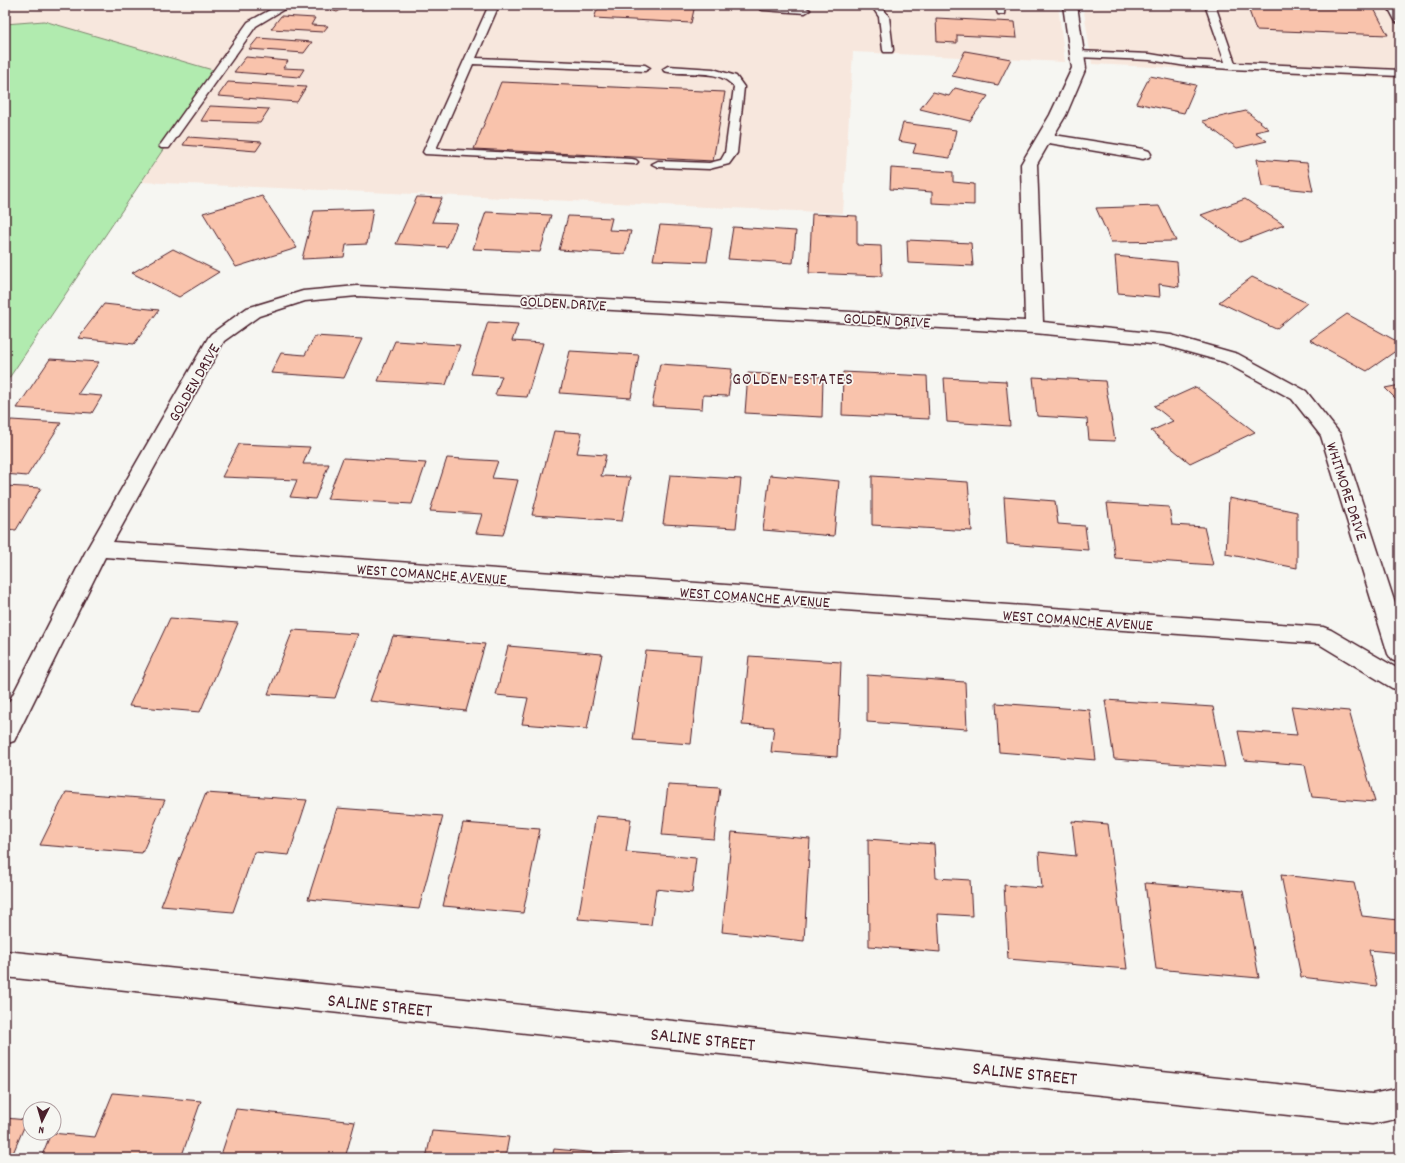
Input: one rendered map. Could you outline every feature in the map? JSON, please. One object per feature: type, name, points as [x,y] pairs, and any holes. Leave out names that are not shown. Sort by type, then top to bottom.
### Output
[{"type":"street","points":[[1034,327],[1029,164],[1058,116],[1079,68],[1070,5]]},
{"type":"street","points":[[1045,138],[1142,154]]},
{"type":"street","name":"GOLDEN DRIVE","points":[[5,734],[98,549],[217,338],[253,312],[303,296],[357,291],[1034,327]]},
{"type":"street","name":"WHITMORE DRIVE","points":[[1034,327],[1164,339],[1231,358],[1299,395],[1330,434],[1400,654]]},
{"type":"street","name":"WEST COMANCHE AVENUE","points":[[98,549],[1323,636],[1400,681]]},
{"type":"street","name":"SALINE STREET","points":[[5,964],[1372,1109],[1400,1103]]},
{"type":"lane","points":[[165,146],[252,24],[286,5]]},
{"type":"lane","points":[[494,5],[429,152],[632,162]]},
{"type":"lane","points":[[763,5],[763,7],[805,10]]},
{"type":"lane","points":[[876,5],[884,17],[888,50]]},
{"type":"lane","points":[[1210,5],[1231,66]]},
{"type":"lane","points":[[1392,5],[1400,20]]},
{"type":"lane","points":[[1078,54],[1150,57],[1186,63],[1231,66],[1400,74]]},
{"type":"lane","points":[[469,61],[645,68]]},
{"type":"lane","points":[[658,164],[709,166],[725,162],[731,153],[739,87],[732,78],[709,71],[668,69]]},
{"type":"shaded area","points":[[5,5],[1058,5],[1065,62],[853,52],[843,213],[141,182],[216,72],[44,21],[5,24]]},
{"type":"shaded area","points":[[1083,5],[1400,5],[1400,79],[1092,64]]},
{"type":"green space","points":[[44,21],[216,71],[5,384],[5,24]]},
{"type":"building","points":[[315,5],[350,5],[337,12]]},
{"type":"building","points":[[599,5],[695,5],[691,23],[594,18]]},
{"type":"building","points":[[829,5],[849,5],[848,8],[829,7]]},
{"type":"building","points":[[1247,5],[1372,5],[1388,35],[1256,30]]},
{"type":"building","points":[[281,16],[315,18],[311,25],[328,26],[323,32],[271,29]]},
{"type":"building","points":[[936,18],[1015,22],[1017,38],[957,35],[957,43],[937,42]]},
{"type":"building","points":[[258,38],[312,42],[304,53],[249,49]]},
{"type":"building","points":[[965,51],[1011,59],[998,85],[952,76]]},
{"type":"building","points":[[246,57],[288,61],[283,68],[304,69],[299,77],[234,72]]},
{"type":"building","points":[[1150,76],[1196,85],[1184,113],[1136,103]]},
{"type":"building","points":[[228,82],[306,87],[297,102],[218,96]]},
{"type":"building","points":[[501,82],[725,92],[713,161],[474,149]]},
{"type":"building","points":[[955,88],[988,96],[970,121],[920,109],[933,92],[949,96]]},
{"type":"building","points":[[210,106],[269,109],[260,123],[201,121]]},
{"type":"building","points":[[1246,111],[1269,129],[1255,132],[1267,141],[1237,148],[1202,121]]},
{"type":"building","points":[[903,123],[956,130],[950,158],[913,153],[916,144],[898,141]]},
{"type":"building","points":[[188,137],[262,142],[256,151],[183,145]]},
{"type":"building","points":[[1257,159],[1307,163],[1313,191],[1262,186]]},
{"type":"building","points":[[891,168],[953,172],[953,182],[974,184],[974,205],[932,203],[932,192],[890,189]]},
{"type":"building","points":[[262,196],[297,248],[236,267],[203,213]]},
{"type":"building","points":[[417,197],[442,198],[432,222],[457,223],[447,247],[396,244]]},
{"type":"building","points":[[1245,199],[1284,225],[1240,242],[1201,215]]},
{"type":"building","points":[[1159,206],[1176,241],[1111,242],[1096,208]]},
{"type":"building","points":[[373,209],[367,244],[346,245],[344,257],[302,259],[314,211]]},
{"type":"building","points":[[486,212],[551,215],[540,252],[473,249]]},
{"type":"building","points":[[812,214],[857,216],[857,245],[881,246],[882,276],[809,273]]},
{"type":"building","points":[[568,216],[612,218],[609,230],[631,231],[625,254],[559,250]]},
{"type":"building","points":[[660,225],[712,228],[707,262],[653,260]]},
{"type":"building","points":[[733,227],[796,231],[793,263],[728,259]]},
{"type":"building","points":[[907,240],[971,243],[973,266],[908,263]]},
{"type":"building","points":[[173,249],[219,272],[179,297],[132,273]]},
{"type":"building","points":[[1115,256],[1177,262],[1179,287],[1159,284],[1160,297],[1118,293]]},
{"type":"building","points":[[1252,277],[1307,303],[1276,329],[1219,302]]},
{"type":"building","points":[[104,304],[159,310],[134,344],[78,338]]},
{"type":"building","points":[[1347,314],[1400,343],[1400,348],[1367,371],[1310,340]]},
{"type":"building","points":[[488,322],[518,324],[512,341],[543,343],[527,397],[495,395],[502,376],[471,374]]},
{"type":"building","points":[[315,336],[362,339],[344,378],[271,373],[281,353],[305,355]]},
{"type":"building","points":[[395,341],[460,345],[446,385],[378,381]]},
{"type":"building","points":[[570,351],[639,355],[631,398],[560,393]]},
{"type":"building","points":[[50,359],[99,362],[78,394],[102,396],[92,413],[17,408]]},
{"type":"building","points":[[660,364],[732,369],[728,396],[703,395],[702,409],[652,406]]},
{"type":"building","points":[[843,372],[927,376],[929,419],[842,415]]},
{"type":"building","points":[[748,373],[823,377],[822,417],[745,413]]},
{"type":"building","points":[[1033,377],[1105,381],[1115,441],[1089,440],[1087,419],[1037,416]]},
{"type":"building","points":[[944,378],[1006,381],[1010,426],[947,422]]},
{"type":"building","points":[[1400,385],[1400,403],[1385,388]]},
{"type":"building","points":[[1196,387],[1255,432],[1190,463],[1151,431],[1173,421],[1154,406]]},
{"type":"building","points":[[11,420],[61,423],[27,476],[5,474],[5,428]]},
{"type":"building","points":[[554,431],[582,433],[577,453],[606,455],[601,476],[630,477],[622,521],[532,515]]},
{"type":"building","points":[[239,444],[310,447],[303,464],[329,464],[315,499],[290,497],[297,480],[222,477]]},
{"type":"building","points":[[343,458],[426,463],[412,504],[327,499]]},
{"type":"building","points":[[447,458],[498,461],[492,478],[518,480],[503,535],[476,533],[482,514],[430,511]]},
{"type":"building","points":[[670,475],[741,479],[736,528],[663,524]]},
{"type":"building","points":[[770,475],[839,481],[834,536],[763,530]]},
{"type":"building","points":[[872,476],[968,482],[972,531],[872,525]]},
{"type":"building","points":[[5,486],[41,488],[16,530],[5,529]]},
{"type":"building","points":[[1004,497],[1055,501],[1058,524],[1085,526],[1088,550],[1007,544]]},
{"type":"building","points":[[1229,498],[1297,512],[1297,568],[1226,554]]},
{"type":"building","points":[[1107,503],[1169,507],[1172,525],[1204,527],[1213,565],[1115,558]]},
{"type":"building","points":[[170,618],[238,623],[200,712],[129,706]]},
{"type":"building","points":[[293,630],[358,634],[335,698],[268,694]]},
{"type":"building","points":[[393,636],[485,644],[466,711],[370,701]]},
{"type":"building","points":[[508,646],[602,654],[587,729],[522,724],[528,698],[496,695]]},
{"type":"building","points":[[646,651],[701,655],[691,744],[633,740]]},
{"type":"building","points":[[749,656],[841,662],[837,757],[771,752],[774,727],[742,725]]},
{"type":"building","points":[[867,675],[965,682],[967,729],[867,722]]},
{"type":"building","points":[[1105,700],[1213,707],[1225,767],[1114,759]]},
{"type":"building","points":[[996,703],[1090,710],[1096,760],[999,752]]},
{"type":"building","points":[[1291,706],[1349,711],[1375,802],[1312,797],[1305,765],[1244,760],[1238,731],[1297,735]]},
{"type":"building","points":[[668,785],[720,788],[714,839],[662,835]]},
{"type":"building","points":[[66,792],[165,800],[142,853],[40,845]]},
{"type":"building","points":[[206,793],[307,800],[289,855],[254,852],[233,912],[161,906]]},
{"type":"building","points":[[337,808],[443,816],[419,909],[308,899]]},
{"type":"building","points":[[596,816],[631,819],[626,852],[696,858],[692,893],[656,889],[651,925],[578,919]]},
{"type":"building","points":[[1072,821],[1108,824],[1127,969],[1008,959],[1004,885],[1042,888],[1039,852],[1076,856]]},
{"type":"building","points":[[463,823],[540,829],[523,913],[443,906]]},
{"type":"building","points":[[732,832],[810,839],[804,941],[722,932]]},
{"type":"building","points":[[868,839],[934,844],[936,878],[970,880],[972,916],[938,914],[940,952],[869,946]]},
{"type":"building","points":[[1281,875],[1354,883],[1362,916],[1398,920],[1400,953],[1369,950],[1377,986],[1301,977]]},
{"type":"building","points":[[1145,883],[1243,891],[1259,978],[1156,969]]},
{"type":"building","points":[[113,1093],[201,1101],[181,1158],[41,1158],[48,1141],[62,1141],[62,1134],[95,1137]]},
{"type":"building","points":[[236,1109],[355,1122],[345,1158],[220,1158]]},
{"type":"building","points":[[5,1118],[22,1120],[22,1132],[11,1158],[5,1158]]},
{"type":"building","points":[[432,1131],[509,1137],[505,1158],[426,1158]]},
{"type":"building","points":[[554,1149],[654,1158],[552,1158]]},
{"type":"district","name":"GOLDEN ESTATES","points":[[793,378]]}]
